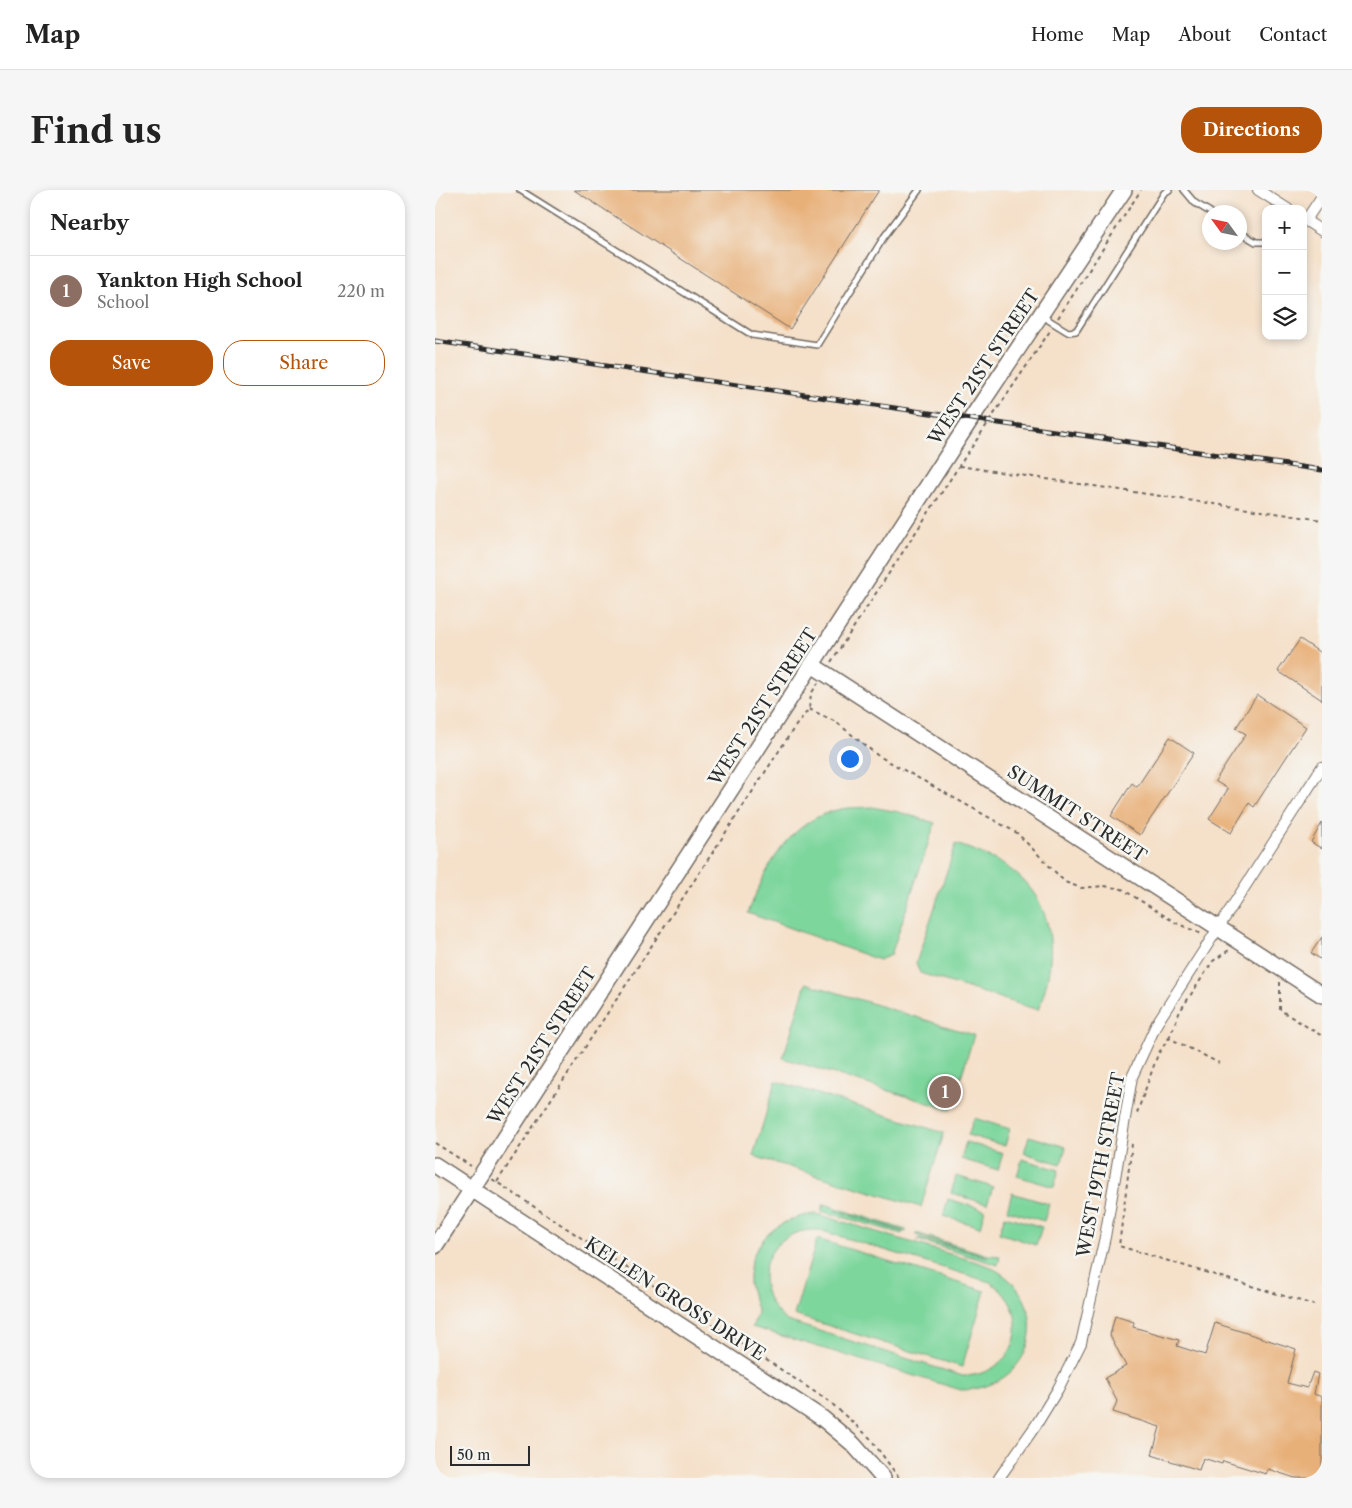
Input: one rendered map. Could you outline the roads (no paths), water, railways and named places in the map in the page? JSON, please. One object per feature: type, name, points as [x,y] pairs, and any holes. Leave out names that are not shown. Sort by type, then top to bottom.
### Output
[{"type":"street","name":"WEST 21ST STREET","points":[[435,1246],[818,669],[971,419],[1048,319],[1124,190]]},
{"type":"street","points":[[1258,190],[1282,205]]},
{"type":"street","points":[[1307,217],[1322,196]]},
{"type":"street","points":[[1307,221],[1322,231]]},
{"type":"street","name":"SUMMIT STREET","points":[[818,669],[1214,932],[1322,995]]},
{"type":"street","name":"WEST 19TH STREET","points":[[999,1478],[1058,1389],[1081,1344],[1105,1237],[1132,1077],[1157,1023],[1322,767]]},
{"type":"street","name":"KELLEN GROSS DRIVE","points":[[435,1165],[822,1418],[853,1444],[883,1478]]},
{"type":"lane","points":[[520,190],[752,335],[817,345],[883,238],[919,190]]},
{"type":"lane","points":[[1048,319],[1069,332],[1076,332],[1164,193],[1169,190]]},
{"type":"lane","points":[[1184,190],[1202,207]]},
{"type":"lane","points":[[1247,237],[1256,242],[1262,242]]},
{"type":"railway","points":[[435,341],[1322,470]]},
{"type":"place","name":"Yankton High School","points":[[945,1092]]}]
